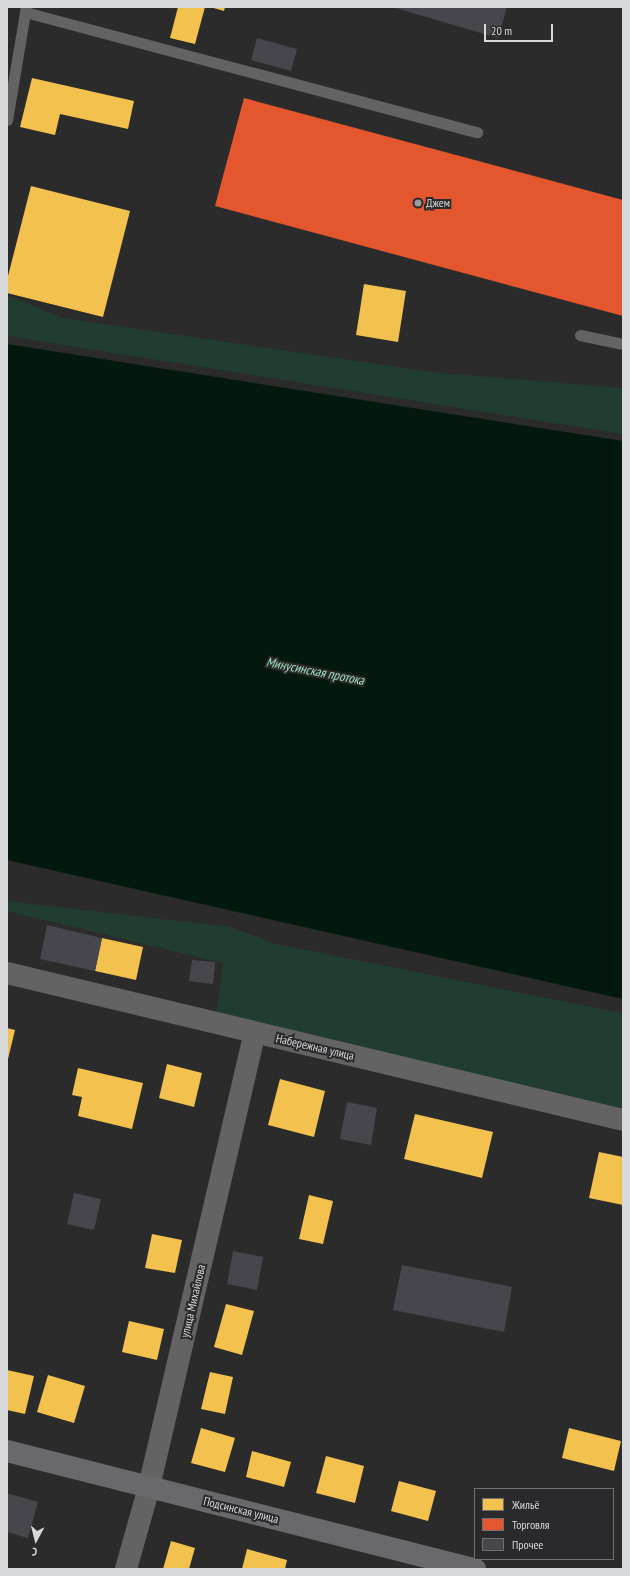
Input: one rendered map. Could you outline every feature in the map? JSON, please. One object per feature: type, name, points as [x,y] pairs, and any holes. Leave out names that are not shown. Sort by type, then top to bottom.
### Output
[{"type":"street","name":"Набережная улица","points":[[7,973],[623,1120]]},
{"type":"street","name":"улица Михайлова","points":[[126,1569],[149,1487],[255,1033]]},
{"type":"street","name":"Подсинская улица","points":[[7,1451],[475,1569]]},
{"type":"lane","points":[[7,120],[26,10],[477,132]]},
{"type":"lane","points":[[580,335],[623,344]]},
{"type":"shaded area","points":[[7,295],[62,318],[439,373],[623,388],[623,434],[7,336]]},
{"type":"shaded area","points":[[7,901],[230,927],[276,944],[623,1013],[623,1111],[216,1014],[223,963],[7,911]]},
{"type":"water","name":"Минусинская протока","points":[[7,344],[623,441],[623,999],[7,860]]},
{"type":"building: Жильё","points":[[178,7],[205,7],[195,44],[170,38]]},
{"type":"building: Жильё","points":[[210,7],[225,7],[224,11]]},
{"type":"building: Жильё","points":[[32,78],[134,101],[128,129],[60,114],[55,135],[20,127]]},
{"type":"building: Жильё","points":[[31,186],[130,211],[103,317],[7,293],[7,280]]},
{"type":"building: Жильё","points":[[364,284],[406,291],[398,342],[356,335]]},
{"type":"building: Жильё","points":[[102,938],[143,947],[136,980],[95,971]]},
{"type":"building: Жильё","points":[[7,1028],[15,1030],[8,1059],[7,1059]]},
{"type":"building: Жильё","points":[[167,1064],[202,1073],[194,1107],[159,1098]]},
{"type":"building: Жильё","points":[[78,1068],[143,1083],[132,1129],[78,1116],[82,1097],[72,1095]]},
{"type":"building: Жильё","points":[[280,1079],[325,1091],[314,1137],[268,1125]]},
{"type":"building: Жильё","points":[[415,1114],[493,1132],[482,1178],[404,1159]]},
{"type":"building: Жильё","points":[[599,1152],[623,1157],[623,1205],[589,1198]]},
{"type":"building: Жильё","points":[[309,1195],[333,1201],[323,1244],[299,1239]]},
{"type":"building: Жильё","points":[[152,1234],[182,1240],[175,1273],[145,1268]]},
{"type":"building: Жильё","points":[[226,1304],[254,1311],[242,1355],[214,1347]]},
{"type":"building: Жильё","points":[[129,1321],[164,1329],[157,1360],[122,1352]]},
{"type":"building: Жильё","points":[[7,1370],[34,1376],[25,1414],[7,1410]]},
{"type":"building: Жильё","points":[[210,1372],[233,1377],[225,1414],[201,1409]]},
{"type":"building: Жильё","points":[[48,1375],[85,1386],[74,1423],[37,1412]]},
{"type":"building: Жильё","points":[[201,1428],[235,1438],[225,1472],[191,1463]]},
{"type":"building: Жильё","points":[[569,1428],[621,1441],[614,1471],[562,1458]]},
{"type":"building: Жильё","points":[[252,1451],[291,1462],[284,1487],[246,1477]]},
{"type":"building: Жильё","points":[[326,1456],[364,1466],[355,1503],[316,1493]]},
{"type":"building: Жильё","points":[[399,1481],[436,1491],[428,1521],[391,1511]]},
{"type":"building: Жильё","points":[[171,1541],[195,1548],[189,1569],[163,1569]]},
{"type":"building: Жильё","points":[[247,1549],[287,1560],[285,1569],[242,1569]]},
{"type":"building: Торговля","name":"Джем","points":[[244,98],[623,200],[623,316],[215,206]]},
{"type":"building: Прочее","points":[[392,7],[507,7],[498,38]]},
{"type":"building: Прочее","points":[[257,38],[297,49],[291,71],[251,60]]},
{"type":"building: Прочее","points":[[47,925],[102,938],[95,971],[40,959]]},
{"type":"building: Прочее","points":[[192,960],[215,962],[213,984],[189,981]]},
{"type":"building: Прочее","points":[[347,1102],[377,1108],[371,1145],[340,1139]]},
{"type":"building: Прочее","points":[[74,1193],[101,1199],[94,1230],[67,1224]]},
{"type":"building: Прочее","points":[[233,1251],[263,1257],[257,1290],[227,1284]]},
{"type":"building: Прочее","points":[[402,1265],[512,1287],[504,1332],[393,1310]]},
{"type":"building: Прочее","points":[[7,1493],[38,1502],[28,1538],[7,1532]]},
{"type":"place","name":"Джем","points":[[418,203]]}]
